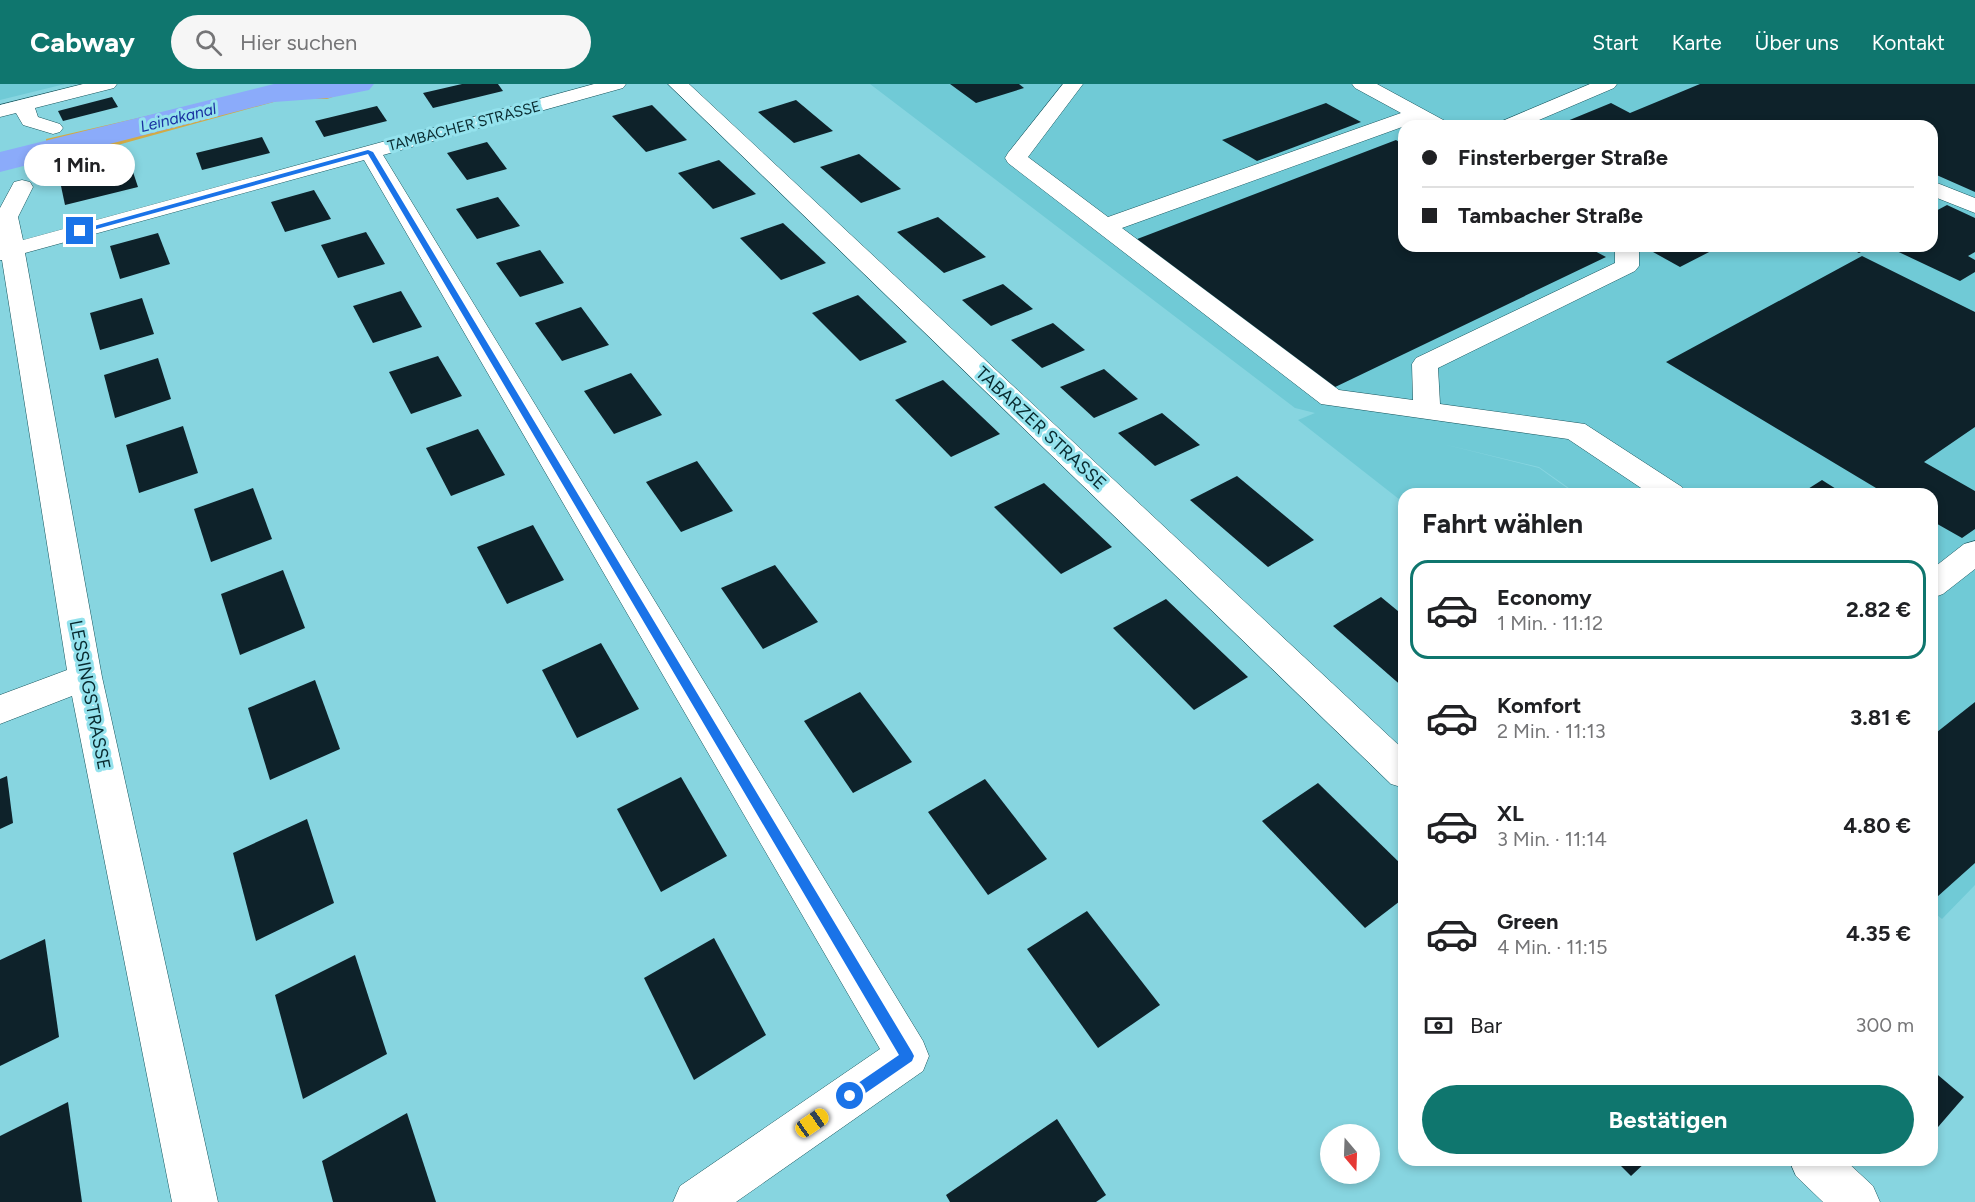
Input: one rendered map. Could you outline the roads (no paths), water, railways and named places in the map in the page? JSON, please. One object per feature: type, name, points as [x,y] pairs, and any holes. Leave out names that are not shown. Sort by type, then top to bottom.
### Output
[{"type":"street","points":[[0,111],[107,84]]},
{"type":"street","name":"TAMBACHER STRASSE","points":[[6,251],[616,84]]},
{"type":"street","name":"TABARZER STRASSE","points":[[678,84],[1398,767]]},
{"type":"street","points":[[1072,84],[1016,158],[1331,398],[1575,431],[1663,488]]},
{"type":"street","points":[[1362,84],[1429,120]]},
{"type":"street","points":[[1521,120],[1607,84]]},
{"type":"street","points":[[23,105],[30,121],[53,128]]},
{"type":"street","points":[[1401,120],[1418,114]]},
{"type":"street","points":[[1105,226],[1398,121]]},
{"type":"street","points":[[370,152],[908,1056],[696,1202]]},
{"type":"street","name":"LESSINGSTRASSE","points":[[21,187],[7,217],[6,251],[85,677],[195,1202]]},
{"type":"street","points":[[1938,191],[1975,206]]},
{"type":"street","points":[[1426,411],[1425,364],[1627,266],[1627,252]]},
{"type":"street","points":[[1938,581],[1975,552]]},
{"type":"street","points":[[0,710],[85,677]]},
{"type":"street","points":[[1818,1166],[1857,1202]]},
{"type":"waterway","name":"Leinakanal","points":[[0,162],[274,93],[329,89],[359,84]]}]
